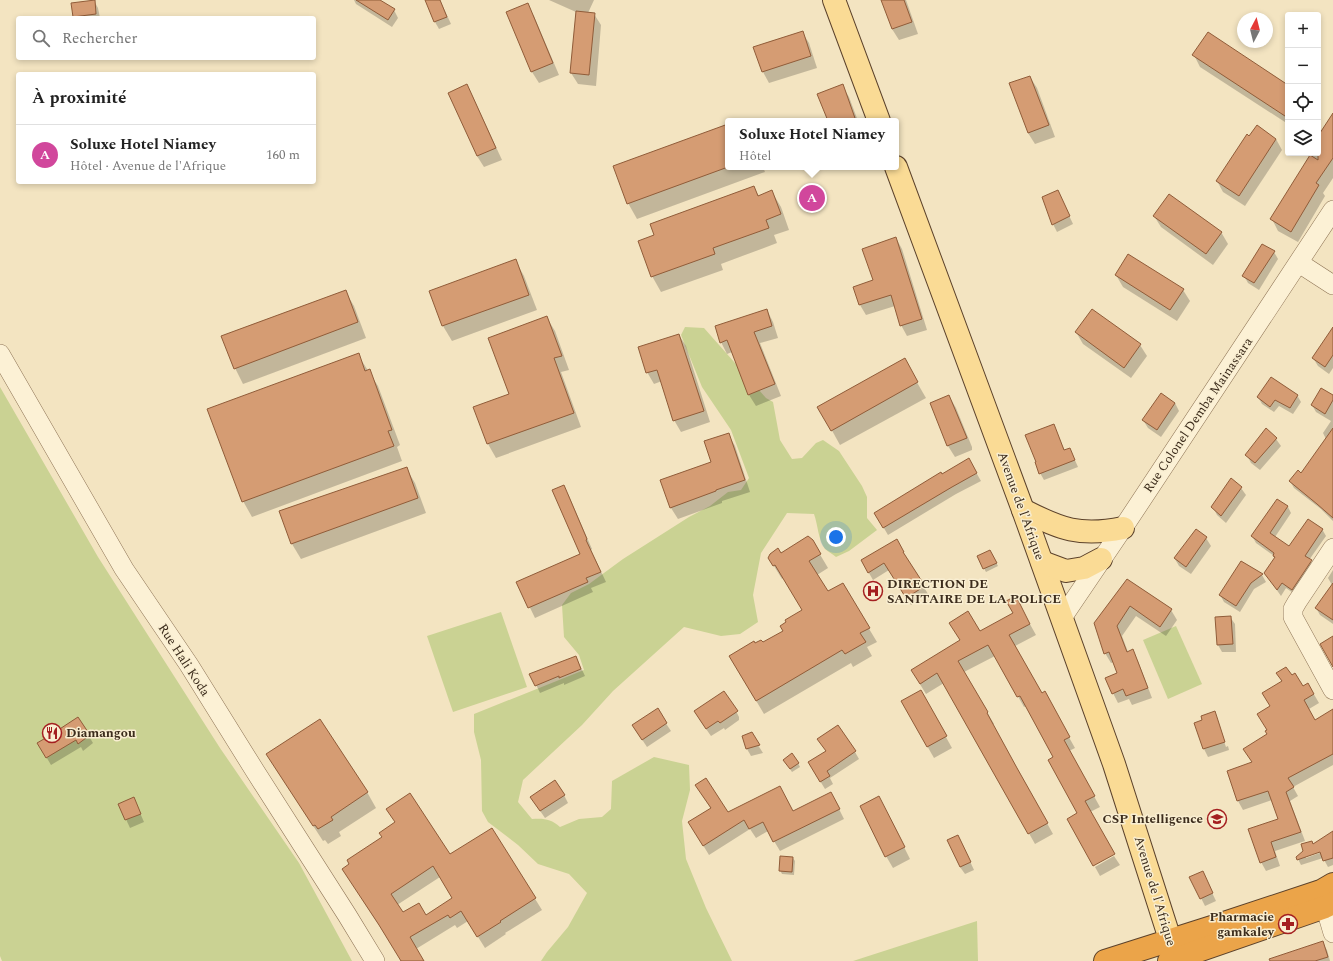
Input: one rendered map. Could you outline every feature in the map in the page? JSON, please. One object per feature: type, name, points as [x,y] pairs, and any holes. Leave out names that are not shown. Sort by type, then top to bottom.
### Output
[{"type":"highway","points":[[1105,961],[1173,955],[1328,896]]},
{"type":"main road","points":[[834,0],[878,118]]},
{"type":"main road","name":"Avenue de l'Afrique","points":[[897,170],[1042,562],[1114,764],[1173,955]]},
{"type":"main road","points":[[1023,510],[1047,522],[1068,530],[1094,533],[1123,528]]},
{"type":"main road","points":[[1042,562],[1066,571],[1084,568],[1101,559]]},
{"type":"street","name":"Rue Colonel Demba Mainassara","points":[[1062,618],[1333,210]]},
{"type":"street","points":[[1299,263],[1333,285]]},
{"type":"street","name":"Rue Hali Koda","points":[[0,354],[124,569],[189,665],[375,961]]},
{"type":"street","points":[[1333,548],[1293,609],[1293,617],[1333,690]]},
{"type":"street","points":[[1328,896],[1333,933]]},
{"type":"green space","points":[[685,327],[704,328],[766,398],[773,402],[780,440],[792,459],[802,458],[816,443],[823,440],[839,451],[862,486],[867,497],[867,518],[877,530],[849,551],[836,557],[825,549],[819,536],[814,514],[787,513],[761,553],[753,595],[758,622],[740,634],[721,636],[684,627],[613,691],[582,725],[523,780],[518,802],[532,819],[554,822],[560,827],[579,819],[602,817],[611,809],[612,781],[654,757],[689,765],[690,790],[682,821],[686,859],[706,908],[732,961],[541,961],[568,927],[587,893],[569,874],[538,864],[518,845],[488,822],[482,811],[481,760],[474,732],[474,714],[584,670],[579,655],[564,637],[562,605],[571,593],[589,584],[623,559],[689,517],[710,506],[728,492],[741,490],[749,478],[731,430],[702,387],[681,335]]},
{"type":"green space","points":[[0,387],[98,557],[220,748],[299,863],[352,961],[2,961],[0,956]]},
{"type":"green space","points":[[501,612],[527,687],[453,712],[427,636]]},
{"type":"green space","points":[[1176,626],[1202,684],[1168,699],[1143,640]]},
{"type":"green space","points":[[977,921],[978,961],[853,961]]},
{"type":"building","points":[[95,0],[96,14],[73,16],[71,3]]},
{"type":"building","points":[[356,0],[380,0],[395,9],[388,20]]},
{"type":"building","points":[[425,0],[440,0],[447,17],[434,22]]},
{"type":"building","points":[[881,0],[904,0],[912,22],[892,29]]},
{"type":"building","points":[[528,3],[553,63],[531,72],[506,12]]},
{"type":"building","points":[[576,11],[595,13],[589,75],[570,73]]},
{"type":"building","points":[[803,31],[811,56],[762,72],[753,47]]},
{"type":"building","points":[[1208,32],[1285,83],[1285,116],[1192,55]]},
{"type":"building","points":[[1030,76],[1049,125],[1028,133],[1009,83]]},
{"type":"building","points":[[467,84],[496,148],[477,156],[448,93]]},
{"type":"building","points":[[843,84],[855,118],[827,118],[817,94]]},
{"type":"building","points":[[1333,113],[1333,158],[1316,183],[1319,185],[1291,232],[1270,219],[1309,156],[1318,160],[1318,156],[1321,156],[1321,131]]},
{"type":"building","points":[[725,125],[725,168],[627,204],[613,166]]},
{"type":"building","points":[[1257,125],[1276,139],[1239,196],[1216,181],[1247,134],[1249,136]]},
{"type":"building","points":[[754,186],[758,196],[772,190],[781,214],[766,220],[769,228],[713,248],[715,254],[651,277],[638,241],[654,235],[650,224]]},
{"type":"building","points":[[1058,190],[1070,216],[1052,225],[1042,197]]},
{"type":"building","points":[[1169,194],[1222,232],[1206,254],[1153,216]]},
{"type":"building","points":[[896,237],[922,319],[900,326],[891,295],[859,305],[853,287],[873,280],[862,249]]},
{"type":"building","points":[[1262,244],[1275,251],[1254,283],[1242,276]]},
{"type":"building","points":[[1128,254],[1184,289],[1170,310],[1115,275]]},
{"type":"building","points":[[516,259],[529,295],[442,326],[429,291]]},
{"type":"building","points":[[346,290],[358,322],[234,369],[221,336]]},
{"type":"building","points":[[767,309],[772,326],[754,332],[775,384],[748,395],[727,340],[720,343],[715,326]]},
{"type":"building","points":[[1092,309],[1141,344],[1124,368],[1075,332]]},
{"type":"building","points":[[547,316],[562,356],[554,358],[574,413],[487,444],[473,407],[509,394],[488,338]]},
{"type":"building","points":[[1333,327],[1333,355],[1325,367],[1312,358]]},
{"type":"building","points":[[679,334],[704,411],[673,421],[657,370],[646,373],[638,347]]},
{"type":"building","points":[[359,353],[365,371],[370,369],[392,430],[388,431],[394,446],[242,502],[207,409]]},
{"type":"building","points":[[905,358],[918,382],[831,431],[817,407]]},
{"type":"building","points":[[1271,377],[1298,395],[1290,408],[1275,400],[1270,407],[1257,397]]},
{"type":"building","points":[[1321,388],[1333,395],[1333,400],[1325,414],[1311,405]]},
{"type":"building","points":[[1161,393],[1175,403],[1157,430],[1142,420]]},
{"type":"building","points":[[949,395],[967,438],[947,446],[930,403]]},
{"type":"building","points":[[1054,424],[1064,450],[1070,448],[1075,460],[1039,474],[1036,462],[1025,435]]},
{"type":"building","points":[[1266,428],[1277,438],[1255,463],[1245,455]]},
{"type":"building","points":[[1333,428],[1333,518],[1289,481],[1298,470],[1301,473]]},
{"type":"building","points":[[729,433],[745,480],[670,508],[660,480],[711,462],[704,441]]},
{"type":"building","points":[[969,458],[977,473],[883,528],[874,513],[941,472],[942,474]]},
{"type":"building","points":[[407,467],[418,498],[291,544],[279,511]]},
{"type":"building","points":[[1231,478],[1242,487],[1221,516],[1211,507]]},
{"type":"building","points":[[564,485],[587,539],[586,540],[601,572],[586,578],[588,582],[528,608],[516,582],[580,554],[552,490]]},
{"type":"building","points":[[1277,499],[1288,506],[1270,533],[1289,546],[1308,519],[1323,529],[1305,556],[1312,560],[1292,590],[1282,583],[1277,590],[1264,573],[1275,557],[1273,556],[1274,553],[1251,536]]},
{"type":"building","points":[[1196,529],[1207,537],[1186,567],[1174,558]]},
{"type":"building","points":[[808,536],[813,540],[821,554],[809,561],[828,591],[843,583],[870,628],[860,633],[866,642],[845,654],[842,650],[756,701],[729,656],[754,641],[755,643],[761,640],[763,642],[783,631],[780,626],[786,622],[785,620],[802,610],[775,565],[773,566],[768,558],[770,554],[778,548],[781,553]]},
{"type":"building","points":[[897,539],[903,552],[925,586],[906,598],[884,563],[868,573],[861,560]]},
{"type":"building","points":[[990,550],[997,563],[983,569],[977,556]]},
{"type":"building","points":[[1241,561],[1263,574],[1251,583],[1236,606],[1219,595]]},
{"type":"building","points":[[1127,579],[1172,609],[1160,627],[1130,606],[1117,626],[1127,652],[1133,649],[1148,688],[1126,696],[1123,689],[1112,694],[1105,678],[1117,673],[1109,652],[1104,654],[1094,623]]},
{"type":"building","points":[[1333,583],[1333,620],[1315,608]]},
{"type":"building","points":[[1016,596],[1030,624],[1009,635],[1042,693],[1045,691],[1070,737],[1064,740],[1095,796],[1085,801],[1115,854],[1093,866],[1067,819],[1077,813],[1048,760],[1053,757],[1020,696],[1017,697],[988,645],[958,661],[988,712],[987,713],[1048,823],[1028,834],[937,673],[920,684],[911,670],[960,640],[949,623],[968,611],[980,631],[1013,613],[1006,601]]},
{"type":"building","points":[[1231,616],[1233,644],[1217,645],[1215,617]]},
{"type":"building","points":[[1333,636],[1333,667],[1320,644]]},
{"type":"building","points":[[576,656],[581,669],[535,686],[529,674]]},
{"type":"building","points":[[1286,667],[1292,675],[1295,673],[1303,686],[1308,683],[1314,694],[1304,700],[1315,720],[1333,709],[1333,754],[1288,778],[1294,787],[1286,792],[1301,832],[1271,842],[1276,857],[1260,863],[1248,829],[1278,819],[1268,791],[1237,801],[1227,771],[1252,762],[1243,749],[1267,734],[1265,731],[1267,730],[1257,714],[1270,706],[1262,693],[1282,681],[1276,673]]},
{"type":"building","points":[[921,690],[947,736],[927,747],[901,701]]},
{"type":"building","points":[[724,691],[738,711],[720,723],[718,721],[706,729],[694,711]]},
{"type":"building","points":[[658,708],[667,723],[642,740],[632,725]]},
{"type":"building","points":[[1215,711],[1225,742],[1203,749],[1194,723],[1202,720],[1201,716]]},
{"type":"building","points":[[78,717],[90,735],[78,744],[76,740],[46,758],[37,743]]},
{"type":"building","points":[[320,719],[368,792],[331,817],[333,820],[318,829],[315,825],[313,826],[266,754]]},
{"type":"building","points":[[838,725],[856,751],[827,771],[830,776],[820,782],[808,762],[826,751],[817,739]]},
{"type":"building","points":[[752,732],[760,745],[746,749],[742,736]]},
{"type":"building","points":[[792,753],[799,763],[790,769],[783,760]]},
{"type":"building","points":[[706,778],[728,812],[780,786],[793,811],[831,792],[840,809],[773,842],[763,822],[749,829],[744,820],[703,846],[688,822],[711,808],[695,785]]},
{"type":"building","points":[[555,780],[565,795],[540,811],[530,797]]},
{"type":"building","points":[[410,793],[450,854],[492,828],[536,898],[477,937],[461,911],[450,918],[448,915],[410,937],[424,961],[401,961],[342,869],[349,864],[347,860],[382,837],[379,833],[395,822],[386,809]],"holes":[[[433,866],[452,898],[426,915],[419,903],[403,912],[391,894]]]},
{"type":"building","points":[[879,796],[905,847],[885,857],[860,806]]},
{"type":"building","points":[[134,797],[141,814],[125,820],[118,804]]},
{"type":"building","points":[[1333,831],[1333,858],[1323,861],[1320,852],[1297,860],[1296,857],[1303,851],[1301,844],[1312,841],[1313,844]]},
{"type":"building","points":[[958,835],[971,862],[960,867],[947,840]]},
{"type":"building","points":[[780,856],[793,857],[792,872],[779,871]]},
{"type":"building","points":[[1203,871],[1213,893],[1200,899],[1189,877]]},
{"type":"building","points":[[1323,941],[1328,957],[1315,961],[1270,961],[1269,959]]},
{"type":"place","name":"Soluxe Hotel Niamey","points":[[812,198]]},
{"type":"place","name":"DIRECTION DE SANITAIRE DE LA POLICE","points":[[873,591]]},
{"type":"place","name":"Diamangou","points":[[52,733]]},
{"type":"place","name":"CSP Intelligence","points":[[1217,819]]},
{"type":"place","name":"Pharmacie gamkaley","points":[[1288,924]]}]
